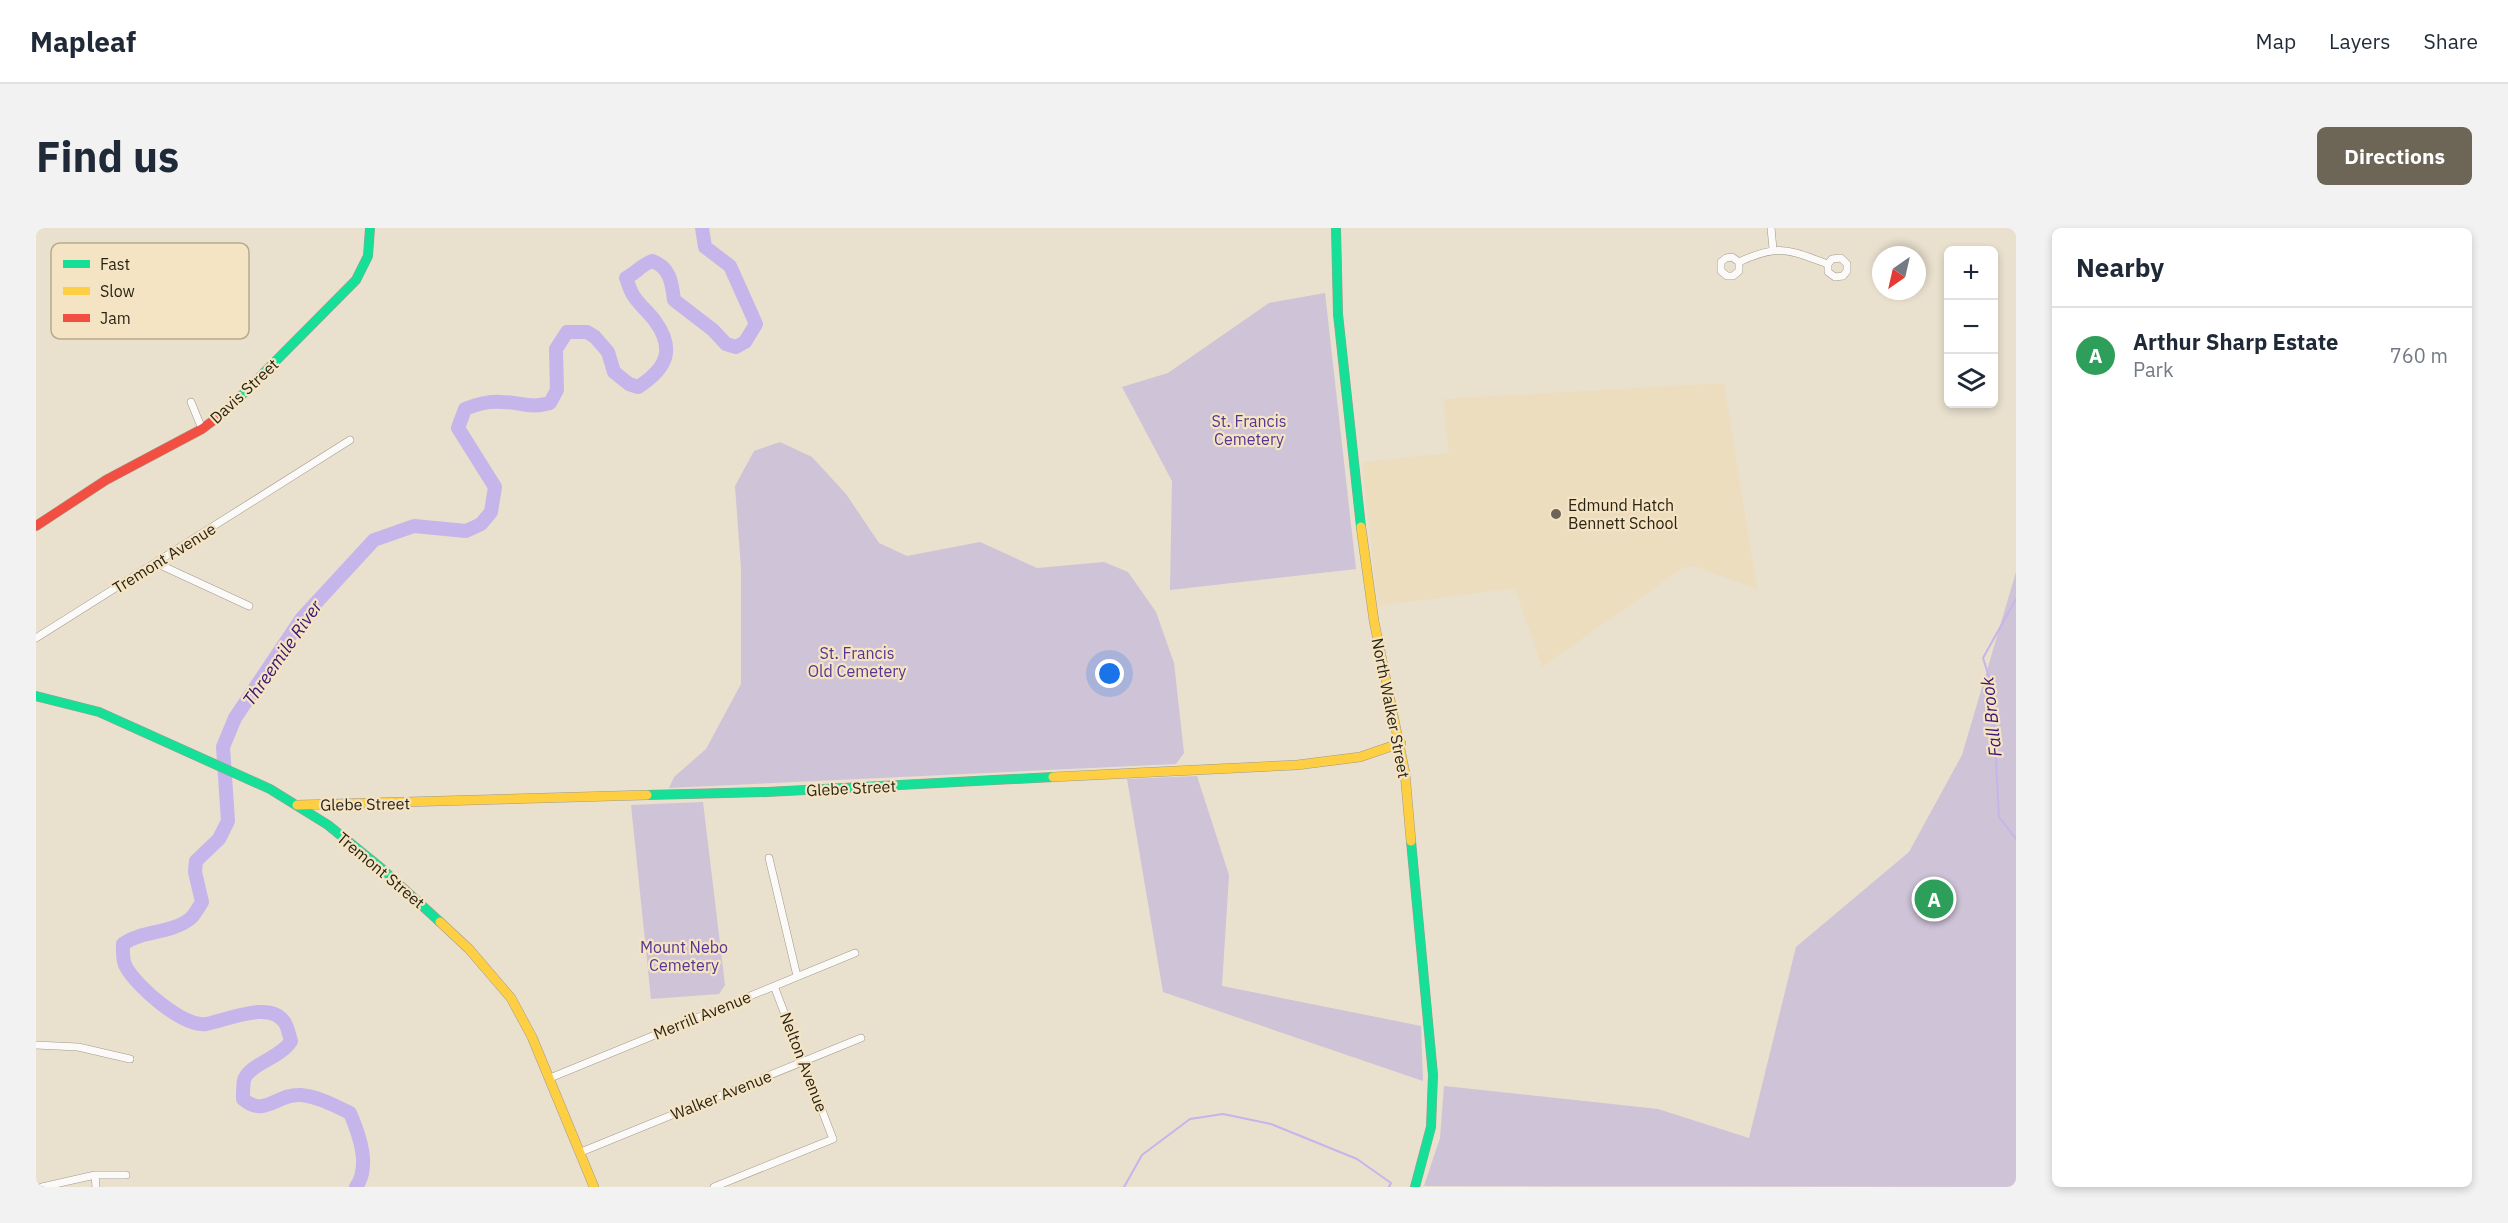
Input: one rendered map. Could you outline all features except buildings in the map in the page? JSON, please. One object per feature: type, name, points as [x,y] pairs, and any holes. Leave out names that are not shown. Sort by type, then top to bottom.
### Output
[{"type":"main road","name":"Davis Street","points":[[36,526],[106,480],[202,429],[231,406],[356,280],[368,256],[370,228]]},
{"type":"main road","name":"North Walker Street","points":[[1336,228],[1335,267],[1338,321],[1363,550],[1374,622],[1401,743],[1433,1050],[1431,1127],[1415,1187]]},
{"type":"main road","name":"Tremont Street","points":[[36,696],[68,702],[99,712],[244,777],[297,805],[331,828],[381,868],[479,959],[521,1014],[550,1078],[594,1187]]},
{"type":"main road","name":"Glebe Street","points":[[297,805],[767,792],[1303,765],[1360,757],[1401,743]]},
{"type":"street","points":[[1771,228],[1773,249]]},
{"type":"street","points":[[1739,262],[1773,249],[1794,252],[1828,264]]},
{"type":"street","points":[[191,402],[202,429]]},
{"type":"street","name":"Tremont Avenue","points":[[36,638],[350,441]]},
{"type":"street","points":[[156,562],[249,606]]},
{"type":"street","points":[[769,858],[797,976]]},
{"type":"street","name":"Merrill Avenue","points":[[550,1078],[855,952]]},
{"type":"street","name":"Nelton Avenue","points":[[714,1187],[833,1139],[774,986]]},
{"type":"street","name":"Walker Avenue","points":[[580,1152],[861,1038]]},
{"type":"street","points":[[36,1046],[78,1047],[130,1059]]},
{"type":"street","points":[[42,1187],[95,1175],[126,1175]]},
{"type":"street","points":[[95,1175],[96,1187]]},
{"type":"shaded area","name":"Edmund Hatch Bennett School","points":[[1724,383],[1757,589],[1694,566],[1684,567],[1542,667],[1515,588],[1378,606],[1362,462],[1449,453],[1443,399]]},
{"type":"green space","name":"St. Francis Cemetery","points":[[1325,293],[1356,569],[1170,590],[1172,481],[1122,387],[1168,373],[1269,303]]},
{"type":"green space","name":"St. Francis Old Cemetery","points":[[780,442],[812,457],[846,494],[879,543],[907,556],[980,542],[1037,568],[1104,562],[1128,572],[1156,612],[1174,663],[1184,753],[1176,764],[669,788],[674,777],[706,749],[741,684],[741,568],[735,486],[754,451]]},
{"type":"green space","points":[[2016,572],[2016,1187],[1424,1186],[1440,1138],[1444,1086],[1658,1109],[1749,1138],[1796,947],[1909,852],[1962,755]]},
{"type":"green space","points":[[1197,776],[1229,875],[1222,986],[1421,1026],[1423,1081],[1163,992],[1127,779]]},
{"type":"green space","name":"Mount Nebo Cemetery","points":[[703,802],[725,985],[719,994],[651,999],[631,805]]},
{"type":"waterway","name":"Threemile River","points":[[356,1187],[363,1170],[363,1160],[360,1140],[350,1113],[320,1099],[301,1095],[285,1097],[265,1106],[251,1104],[243,1099],[244,1080],[247,1074],[280,1052],[291,1041],[285,1023],[278,1016],[259,1012],[206,1024],[185,1019],[161,1004],[140,985],[126,967],[123,944],[139,936],[166,930],[183,923],[192,916],[202,902],[195,872],[196,861],[219,839],[228,821],[223,747],[235,718],[302,618],[374,540],[414,526],[466,531],[481,524],[491,512],[495,487],[458,428],[465,409],[492,402],[531,405],[550,403],[557,390],[556,349],[567,332],[587,332],[595,337],[608,352],[614,372],[629,384],[638,387],[648,380],[665,358],[665,341],[655,321],[633,295],[626,278],[652,261],[666,271],[671,282],[674,300],[713,330],[726,344],[736,347],[745,342],[756,324],[730,266],[705,247],[702,228]]},
{"type":"waterway","name":"Fall Brook","points":[[2016,599],[1983,658],[1992,686],[1999,817],[2016,839]]},
{"type":"waterway","points":[[1124,1187],[1142,1155],[1190,1119],[1223,1114],[1271,1124],[1357,1159],[1391,1183],[1389,1187]]},
{"type":"traffic: fast","points":[[226,411],[356,280],[368,256],[370,228]]},
{"type":"traffic: fast","points":[[1336,228],[1338,314],[1361,527]]},
{"type":"traffic: fast","points":[[36,696],[99,712],[270,789],[328,825],[381,868],[440,922]]},
{"type":"traffic: fast","points":[[647,795],[767,792],[1053,777]]},
{"type":"traffic: fast","points":[[1411,841],[1433,1075],[1431,1127],[1415,1187]]},
{"type":"traffic: slow","points":[[1361,527],[1374,621],[1405,773],[1411,841]]},
{"type":"traffic: slow","points":[[1053,777],[1297,765],[1360,757],[1401,743]]},
{"type":"traffic: slow","points":[[297,805],[647,795]]},
{"type":"traffic: slow","points":[[440,922],[469,949],[511,998],[532,1037],[594,1187]]},
{"type":"traffic: jam","points":[[36,526],[106,480],[202,429],[226,411]]},
{"type":"place","name":"Edmund Hatch Bennett School","points":[[1556,514]]},
{"type":"place","name":"Arthur Sharp Estate","points":[[1934,899]]}]
